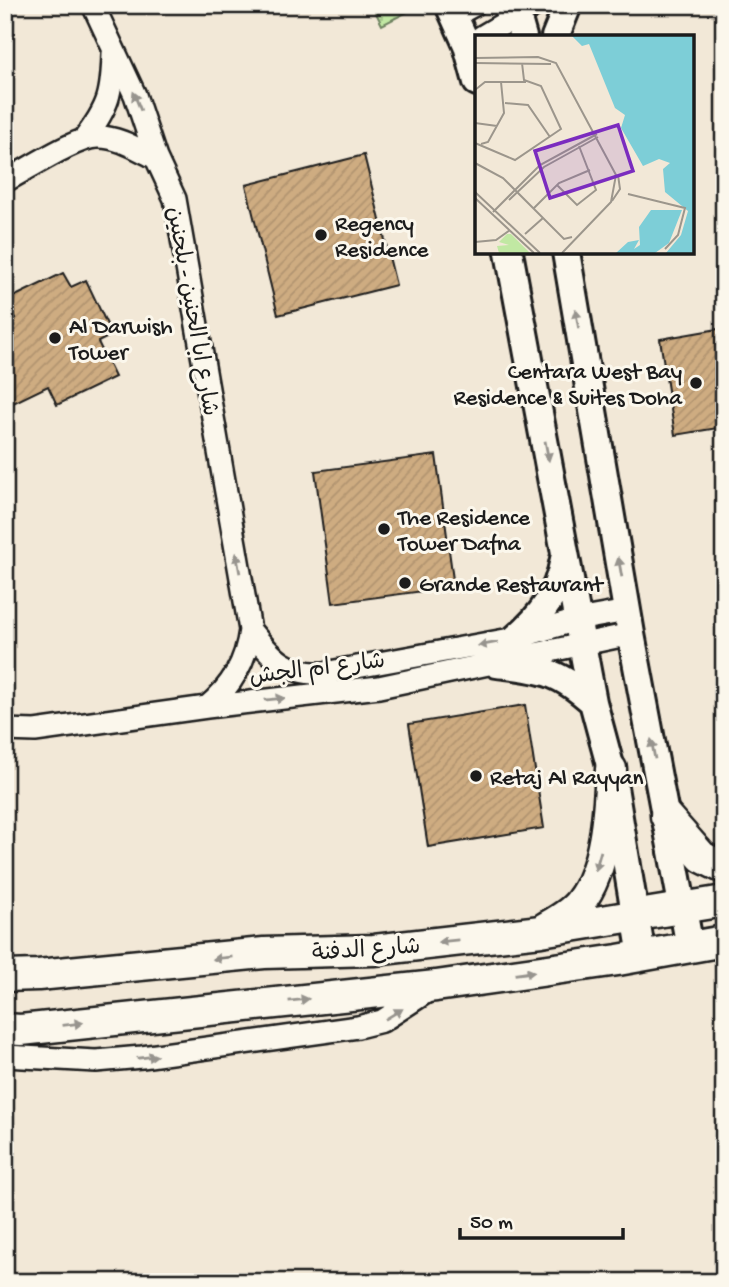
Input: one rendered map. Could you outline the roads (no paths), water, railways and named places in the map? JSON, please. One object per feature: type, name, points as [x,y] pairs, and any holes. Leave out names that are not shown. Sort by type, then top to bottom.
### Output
[{"type":"main road","points":[[541,931],[579,903],[590,886],[604,835],[611,769]]},
{"type":"main road","points":[[666,816],[702,857],[724,869]]},
{"type":"main road","name":"شارع الدفنة","points":[[5,976],[264,953],[374,950],[541,931],[724,901]]},
{"type":"main road","name":"شارع الدفنة","points":[[5,1029],[436,986],[642,956],[724,941]]},
{"type":"main road","points":[[5,1042],[36,1028]]},
{"type":"street","name":"شارع ابا الحنين - بلحنين","points":[[93,5],[114,46],[148,129],[156,158],[175,199],[250,630],[246,652],[237,673],[229,686],[207,707]]},
{"type":"street","points":[[556,35],[568,5]]},
{"type":"street","points":[[459,9],[475,40]]},
{"type":"street","points":[[484,35],[522,15]]},
{"type":"street","points":[[85,138],[110,99],[114,46]]},
{"type":"street","points":[[5,181],[85,138],[115,140],[156,158]]},
{"type":"street","points":[[509,254],[579,632],[593,702],[611,769],[642,956]]},
{"type":"street","points":[[566,254],[629,623],[690,947]]},
{"type":"street","points":[[516,638],[536,621],[551,600],[561,576],[566,550]]},
{"type":"street","name":"شارع ام الجش","points":[[5,730],[48,730],[207,707],[379,687],[497,664],[579,632],[629,623]]},
{"type":"street","name":"شارع ابا الحنين - بلحنين","points":[[250,630],[271,656],[285,666],[310,674],[516,638],[579,632]]},
{"type":"street","points":[[497,664],[536,668],[554,674],[571,683],[593,702]]},
{"type":"street","name":"شارع الدفنة","points":[[5,1056],[108,1060],[358,1027],[382,1021],[436,986]]},
{"type":"place","name":"Regency Residence","points":[[321,235]]},
{"type":"place","name":"Al Darwish Tower","points":[[55,338]]},
{"type":"place","name":"Centara West Bay Residence & Suites Doha","points":[[696,383]]},
{"type":"place","name":"The Residence Tower Dafna","points":[[384,529]]},
{"type":"place","name":"Grande Restaurant","points":[[405,583]]},
{"type":"place","name":"Retaj Al Rayyan","points":[[476,776]]}]
